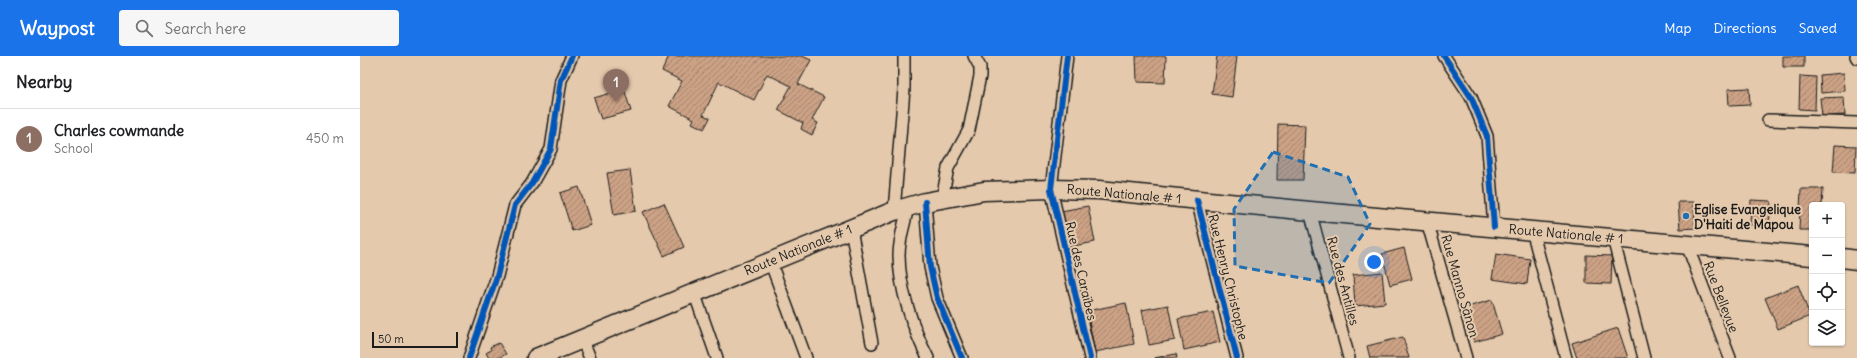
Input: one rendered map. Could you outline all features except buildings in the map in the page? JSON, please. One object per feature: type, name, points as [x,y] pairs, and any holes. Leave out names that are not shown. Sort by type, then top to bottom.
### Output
[{"type":"main road","name":"Route Nationale # 1","points":[[536,358],[850,229],[917,205],[984,191],[1051,189],[1099,190],[1310,211],[1809,256]]},
{"type":"main road","points":[[1845,258],[1857,260]]},
{"type":"street","points":[[469,358],[497,276],[515,205],[532,183],[551,149],[561,80],[572,56]]},
{"type":"street","points":[[904,56],[904,89],[917,205],[937,298],[962,358]]},
{"type":"street","points":[[928,358],[912,321],[900,274],[899,254],[917,205],[948,168],[969,130],[980,76],[980,66],[974,56]]},
{"type":"street","name":"Rue des Caraïbes","points":[[1067,56],[1051,189],[1090,358]]},
{"type":"street","points":[[1444,56],[1471,97],[1487,136],[1494,227]]},
{"type":"street","points":[[1768,120],[1857,123]]},
{"type":"street","name":"Rue Henry Christophe","points":[[1197,200],[1237,358]]},
{"type":"street","name":"Rue des Antilles","points":[[1310,211],[1349,358]]},
{"type":"street","name":"Rue Manno Sânon","points":[[1428,221],[1466,358]]},
{"type":"street","points":[[850,229],[872,343]]},
{"type":"street","points":[[1532,230],[1566,358]]},
{"type":"street","points":[[1613,238],[1644,358]]},
{"type":"street","name":"Rue Bellevue","points":[[1687,245],[1730,358]]},
{"type":"street","points":[[770,261],[806,358]]},
{"type":"street","points":[[694,292],[717,358]]},
{"type":"street","points":[[582,339],[590,358]]},
{"type":"highlighted area","points":[[1273,152],[1348,177],[1370,224],[1329,283],[1235,266],[1234,209]]},
{"type":"cycle path","points":[[469,358],[497,276],[515,205],[532,183],[551,149],[561,80],[572,56]]},
{"type":"cycle path","points":[[1067,56],[1051,189],[1090,358]]},
{"type":"cycle path","points":[[1444,56],[1471,97],[1487,136],[1494,227]]},
{"type":"cycle path","points":[[1197,200],[1237,358]]},
{"type":"cycle path","points":[[925,202],[930,267],[937,298],[962,358]]},
{"type":"place","name":"Charles cowmande","points":[[616,102]]},
{"type":"place","name":"Eglise Evangelique D'Haiti de Mapou","points":[[1686,216]]}]
